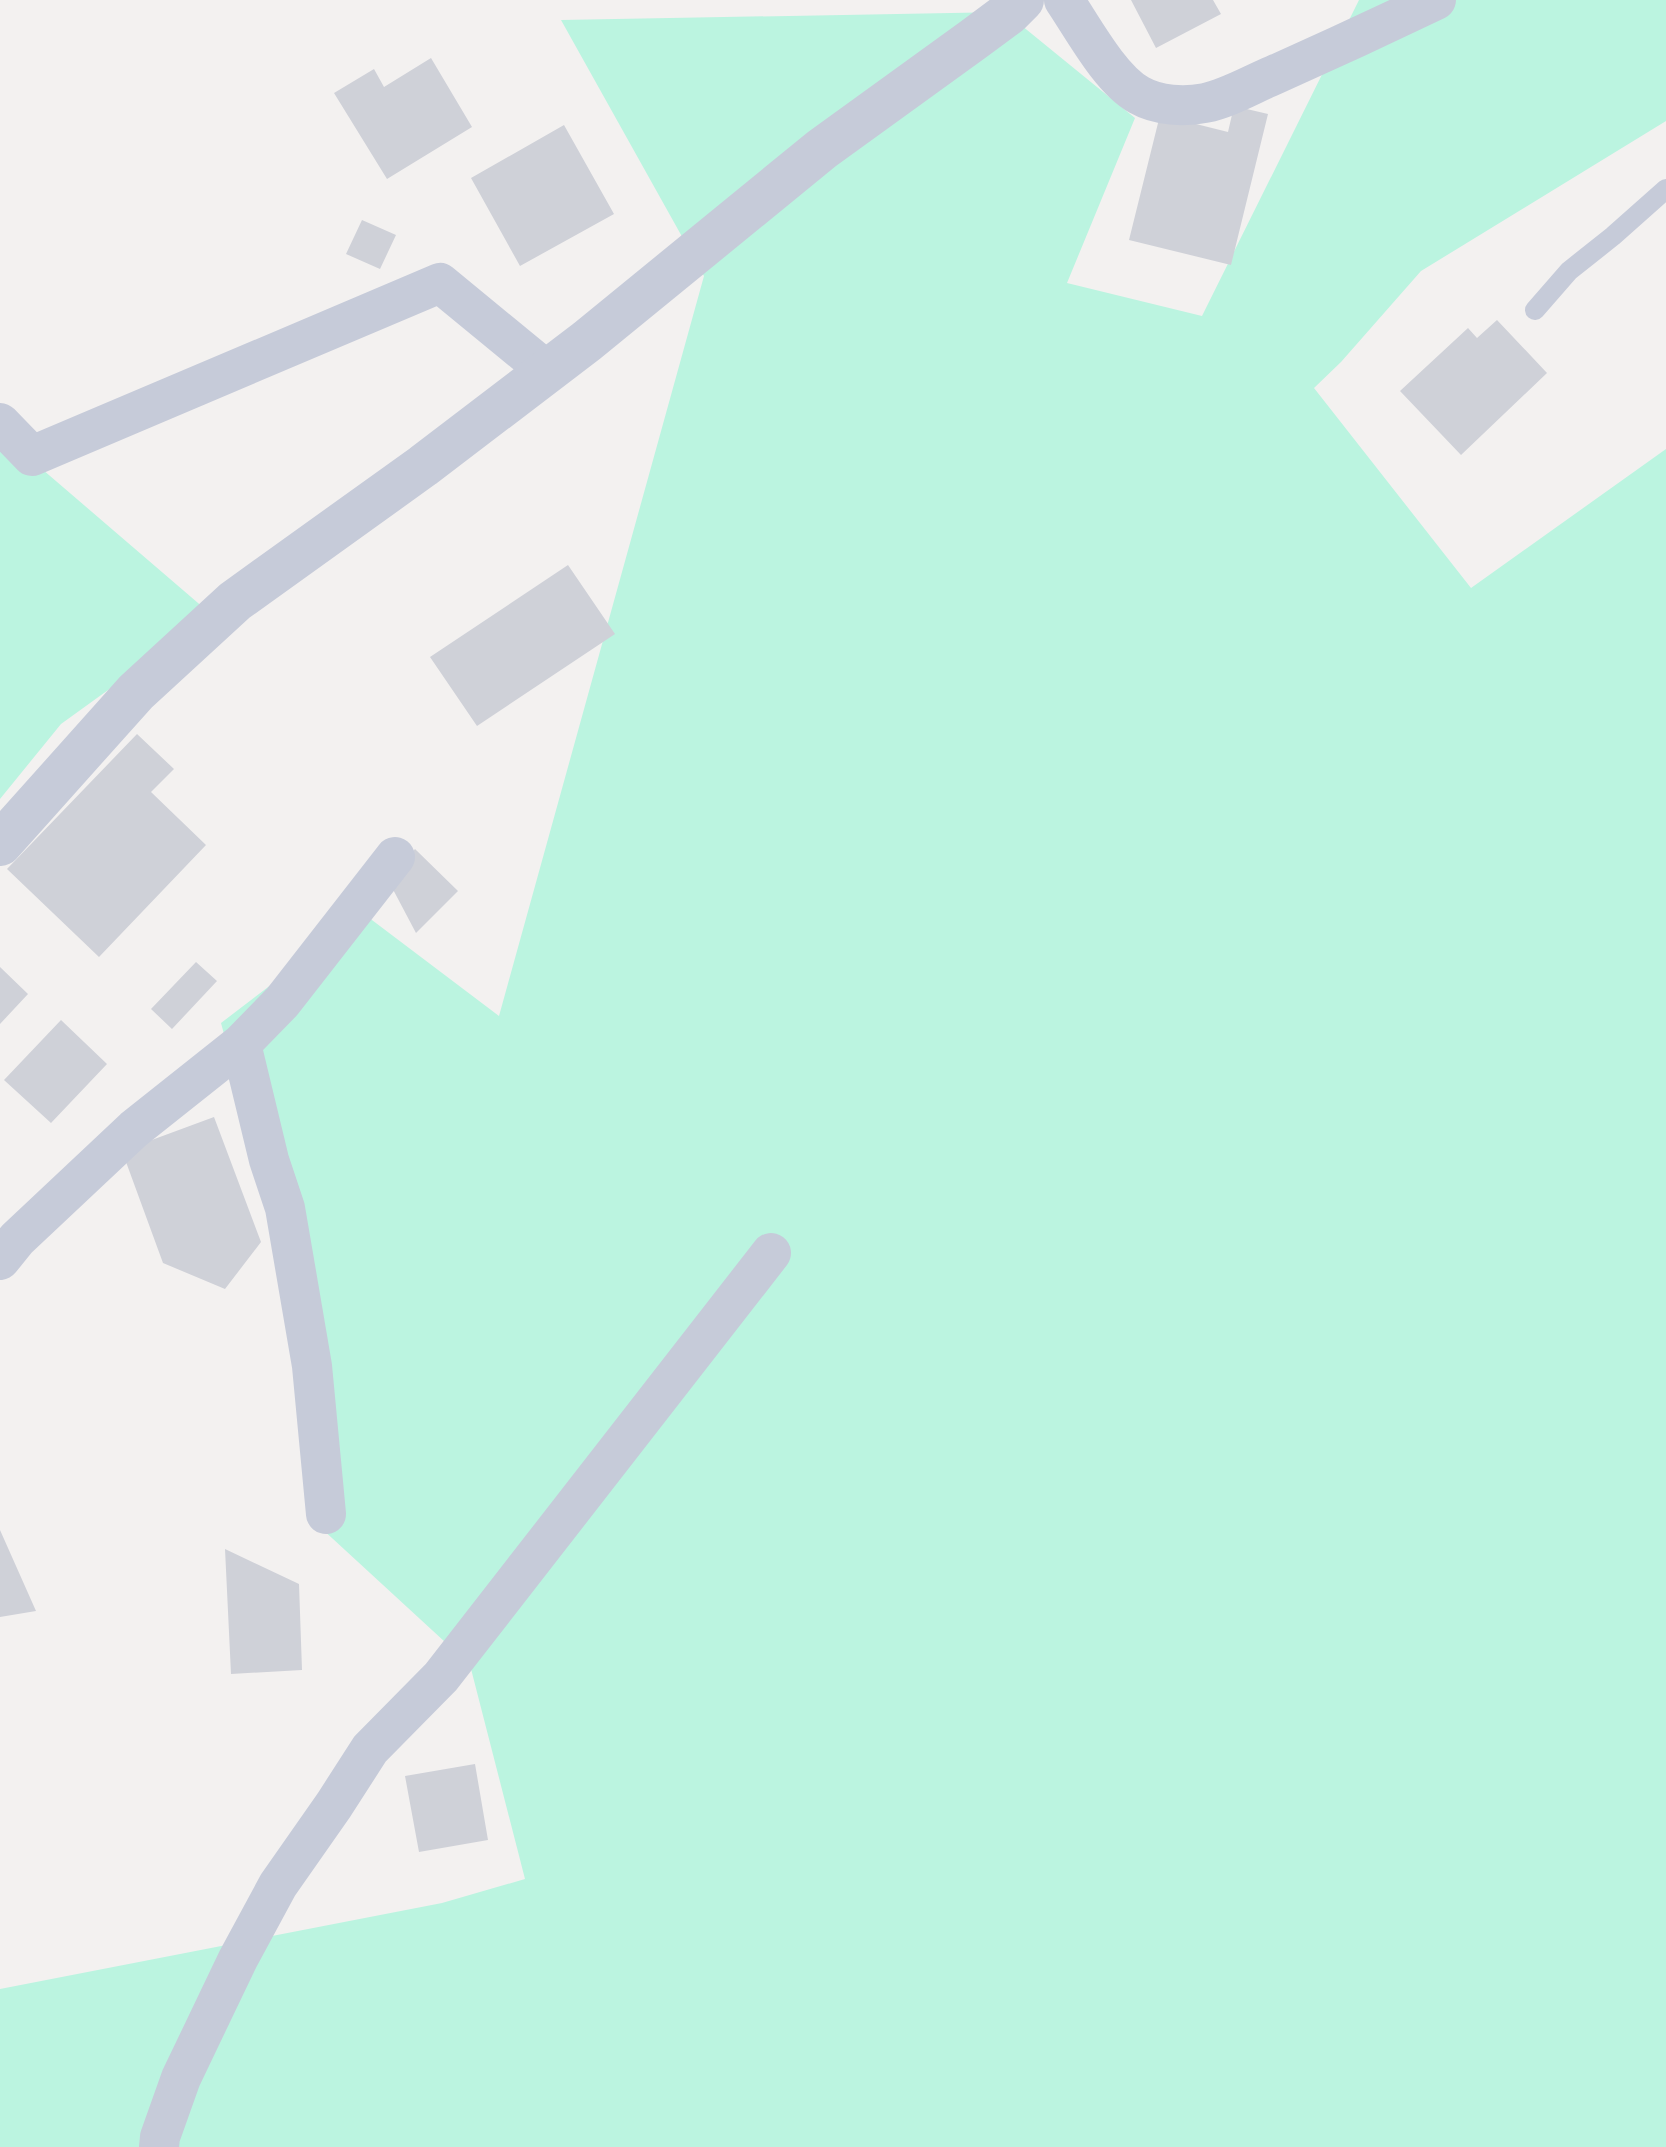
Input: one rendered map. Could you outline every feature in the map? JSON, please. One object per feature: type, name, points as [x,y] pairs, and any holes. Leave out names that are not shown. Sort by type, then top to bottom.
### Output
[{"type":"street","points":[[0,844],[136,692],[235,601],[423,466],[587,341],[822,149],[1009,13],[1022,0]]},
{"type":"street","points":[[1064,0],[1119,81],[1151,100],[1186,104],[1207,102],[1238,91],[1436,0]]},
{"type":"street","points":[[0,423],[32,456],[440,283],[547,371]]},
{"type":"street","points":[[0,1260],[17,1239],[134,1129],[241,1044],[282,1002],[395,857]]},
{"type":"street","points":[[241,1044],[269,1160],[285,1208],[312,1366],[326,1514]]},
{"type":"street","points":[[159,2147],[181,2078],[238,1959],[278,1885],[370,1749],[441,1677],[771,1253]]},
{"type":"lane","points":[[1535,310],[1569,271],[1666,189]]},
{"type":"green space","points":[[1359,0],[1666,0],[1666,121],[1421,271],[1314,388],[1471,588],[1666,449],[1666,2147],[0,2147],[0,1989],[442,1903],[525,1879],[470,1665],[320,1527],[308,1345],[221,1023],[364,914],[499,1016],[704,276],[561,20],[1005,12],[1135,118],[1067,283],[1202,316]]},
{"type":"green space","points":[[0,433],[212,615],[61,724],[0,799]]},
{"type":"building","points":[[1131,0],[1213,0],[1221,14],[1156,48]]},
{"type":"building","points":[[431,58],[472,127],[387,179],[334,93],[374,69],[384,87]]},
{"type":"building","points":[[1234,106],[1268,114],[1231,265],[1129,240],[1160,115],[1228,132]]},
{"type":"building","points":[[564,125],[614,214],[520,266],[471,178]]},
{"type":"building","points":[[362,220],[396,235],[380,269],[346,254]]},
{"type":"building","points":[[1497,320],[1547,373],[1461,455],[1400,391],[1468,328],[1477,338]]},
{"type":"building","points":[[568,565],[615,634],[477,726],[430,657]]},
{"type":"building","points":[[137,734],[174,769],[151,792],[206,845],[99,957],[7,869]]},
{"type":"building","points":[[415,849],[458,891],[416,933],[388,880]]},
{"type":"building","points":[[196,962],[217,981],[172,1029],[151,1009]]},
{"type":"building","points":[[0,967],[28,994],[0,1024]]},
{"type":"building","points":[[61,1020],[107,1064],[51,1123],[4,1080]]},
{"type":"building","points":[[214,1117],[261,1242],[225,1289],[163,1263],[122,1151]]},
{"type":"building","points":[[0,1530],[36,1611],[0,1617]]},
{"type":"building","points":[[225,1549],[299,1584],[302,1670],[231,1674]]},
{"type":"building","points":[[475,1764],[488,1840],[419,1852],[405,1776]]}]
